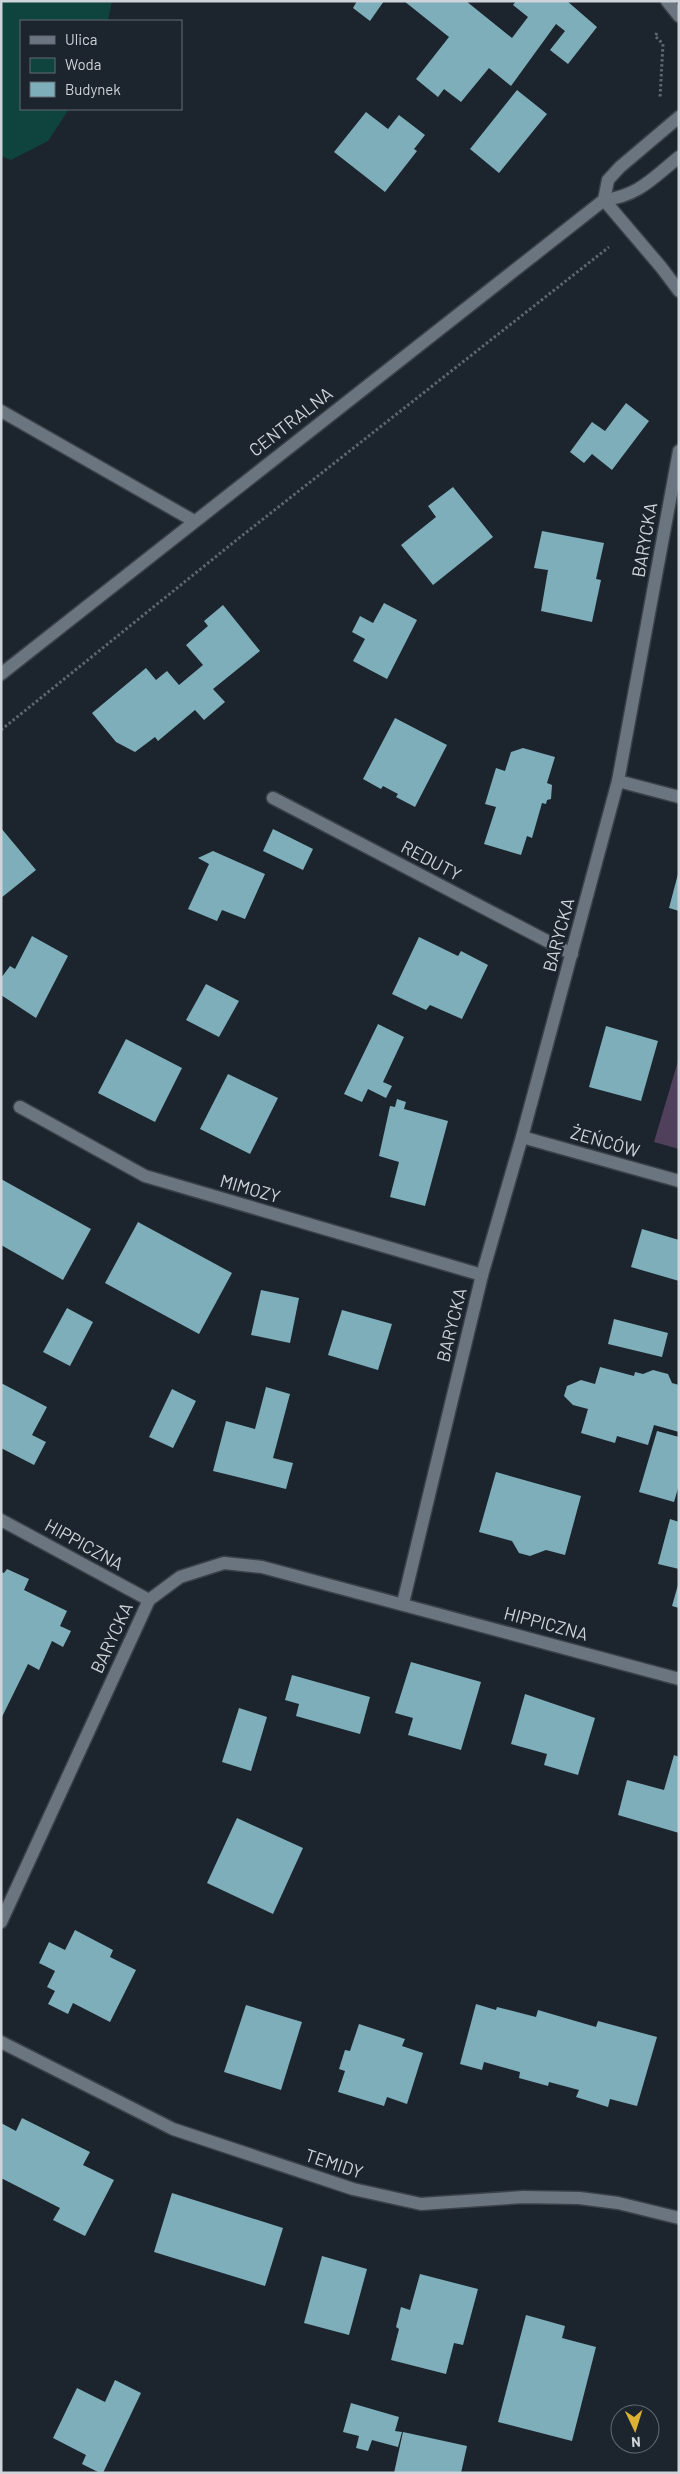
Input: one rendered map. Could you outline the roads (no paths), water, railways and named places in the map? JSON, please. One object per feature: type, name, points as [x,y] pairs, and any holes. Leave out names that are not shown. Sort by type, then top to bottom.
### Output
[{"type":"street","points":[[666,1],[677,14]]},
{"type":"street","points":[[679,117],[620,167],[608,180],[604,200],[631,230],[679,292]]},
{"type":"street","name":"CENTRALNA","points":[[1,674],[604,200],[623,198],[646,184],[679,157]]},
{"type":"street","points":[[1,412],[194,521]]},
{"type":"street","name":"BARYCKA","points":[[1,1922],[149,1600],[180,1577],[224,1563],[262,1567],[403,1603],[482,1276],[522,1137],[618,781],[679,451]]},
{"type":"street","points":[[618,781],[679,797]]},
{"type":"street","name":"REDUTY","points":[[273,798],[572,954]]},
{"type":"street","name":"MIMOZY","points":[[20,1107],[145,1176],[482,1276]]},
{"type":"street","name":"ŻEŃCÓW","points":[[522,1137],[679,1182]]},
{"type":"street","name":"HIPPICZNA","points":[[1,1520],[149,1600]]},
{"type":"street","name":"HIPPICZNA","points":[[403,1603],[679,1679]]},
{"type":"street","name":"TEMIDY","points":[[1,2042],[173,2129],[353,2189],[421,2204],[523,2197],[579,2198],[618,2203],[679,2218]]},
{"type":"water","points":[[1,1],[112,1],[108,20],[20,20],[20,110],[68,110],[48,141],[11,160],[1,156]]}]
